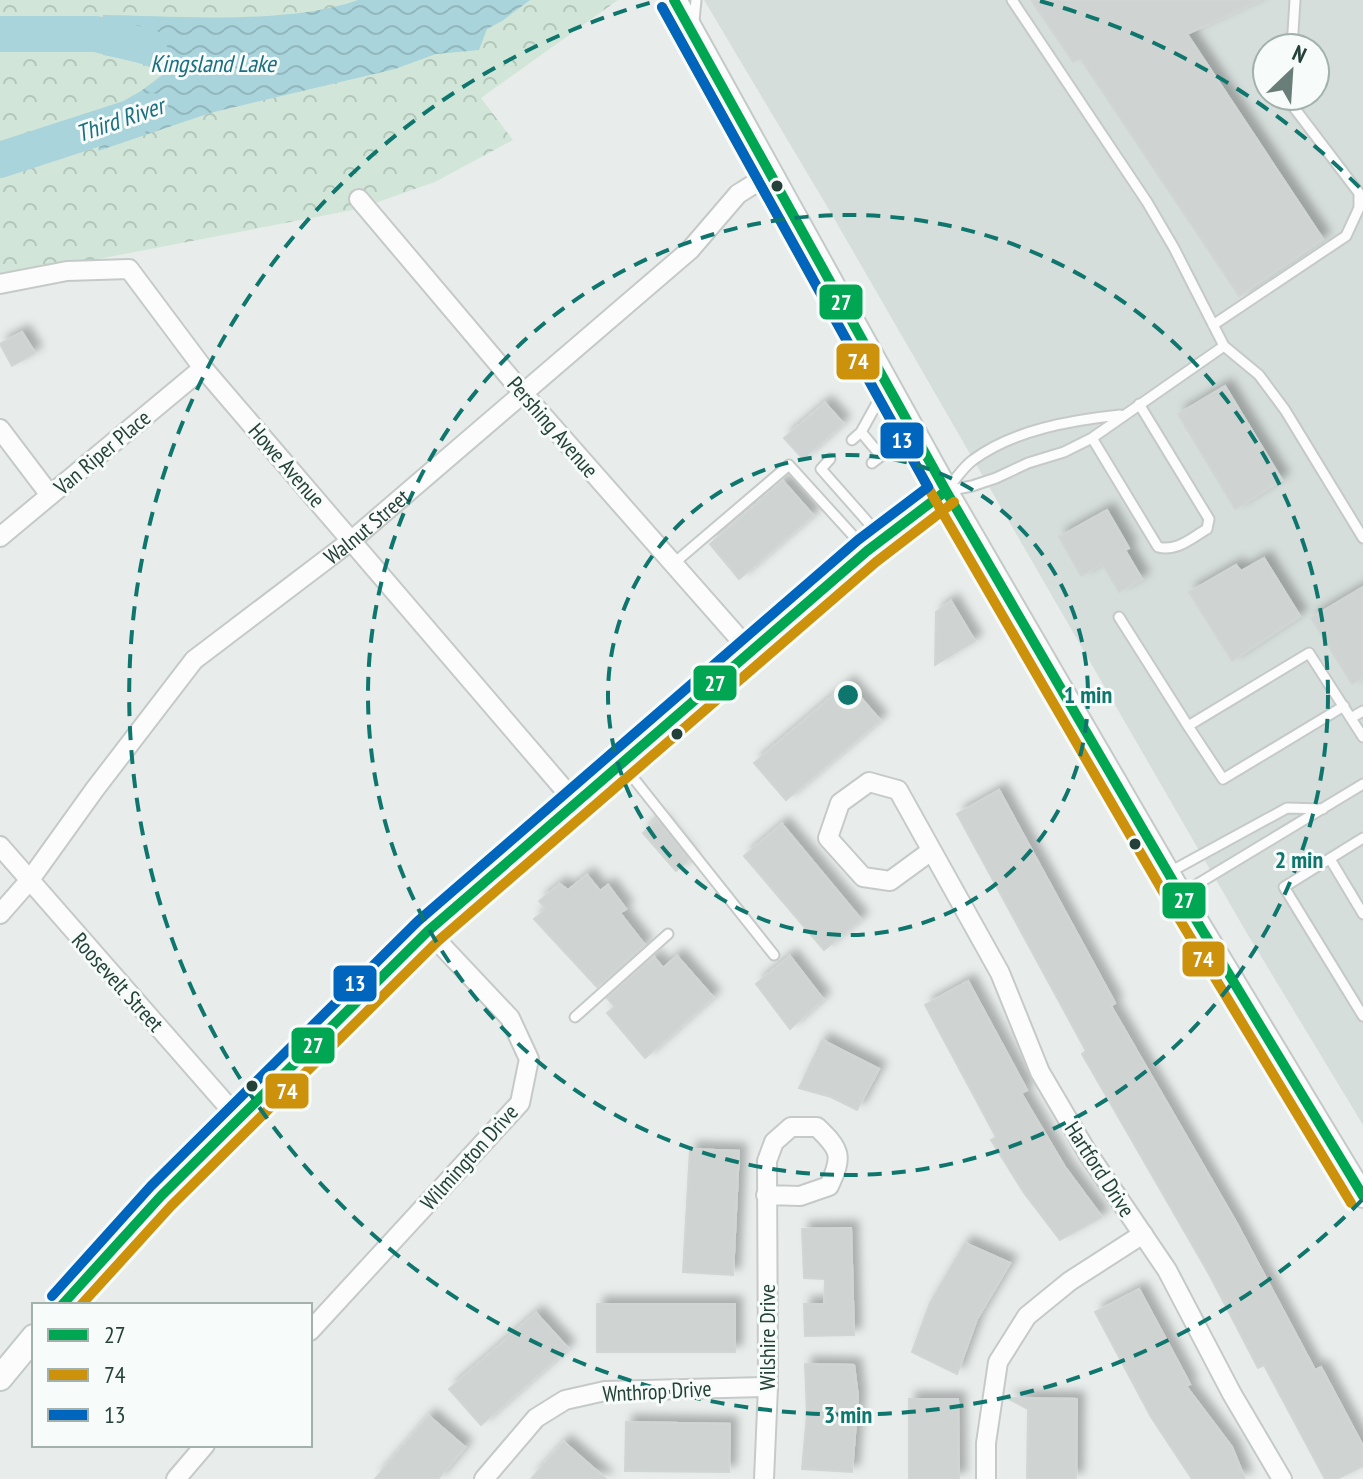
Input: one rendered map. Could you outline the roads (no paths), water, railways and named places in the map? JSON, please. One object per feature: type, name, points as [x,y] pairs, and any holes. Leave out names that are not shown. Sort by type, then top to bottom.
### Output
[{"type":"main road","points":[[64,1303],[161,1196],[428,931],[874,545],[946,491],[674,0]]},
{"type":"main road","points":[[0,1378],[32,1339]]},
{"type":"street","name":"Walnut Street","points":[[0,914],[29,881],[194,660],[352,540],[690,250],[744,190],[770,174]]},
{"type":"street","name":"Pershing Avenue","points":[[359,199],[523,393],[751,652]]},
{"type":"street","name":"Howe Avenue","points":[[0,284],[67,271],[129,269],[203,368],[575,802]]},
{"type":"street","name":"Van Riper Place","points":[[0,537],[203,368]]},
{"type":"street","points":[[0,429],[50,495]]},
{"type":"street","points":[[946,491],[1181,895],[1363,1196]]},
{"type":"street","points":[[869,782],[898,790],[931,851],[890,881],[863,877],[828,838],[840,803],[869,782]]},
{"type":"street","name":"Roosevelt Street","points":[[0,846],[238,1118]]},
{"type":"street","name":"Hartford Drive","points":[[931,851],[1000,973],[1040,1072],[1087,1152],[1167,1270],[1232,1394],[1282,1479]]},
{"type":"street","name":"Wilmington Drive","points":[[312,1329],[520,1103],[529,1059],[510,1018],[428,931]]},
{"type":"street","name":"Wilshire Drive","points":[[764,1479],[768,1387],[766,1195],[767,1161],[774,1142],[791,1127],[817,1127],[836,1145],[839,1164],[829,1186],[800,1196],[766,1195]]},
{"type":"street","points":[[986,1479],[986,1443],[998,1362],[1027,1316],[1070,1281],[1143,1234]]},
{"type":"street","name":"Wnthrop Drive","points":[[484,1479],[536,1418],[565,1400],[605,1391],[768,1387]]},
{"type":"street","points":[[176,1479],[203,1447]]},
{"type":"lane","points":[[696,0],[697,40]]},
{"type":"lane","points":[[1012,0],[1147,202],[1224,346],[1259,375],[1285,410],[1363,538]]},
{"type":"lane","points":[[1293,32],[1295,0]]},
{"type":"lane","points":[[1213,325],[1346,236],[1359,208],[1359,193],[1297,112]]},
{"type":"lane","points":[[946,491],[996,478],[1092,438],[1224,346]]},
{"type":"lane","points":[[852,440],[861,432],[888,384]]},
{"type":"lane","points":[[1092,438],[1158,547],[1168,550],[1179,546],[1207,529],[1209,519],[1139,404]]},
{"type":"lane","points":[[946,491],[973,460],[1010,441],[1050,426],[1124,414]]},
{"type":"lane","points":[[861,432],[881,456],[872,463]]},
{"type":"lane","points":[[863,452],[872,445]]},
{"type":"lane","points":[[830,459],[821,469],[841,492],[874,545]]},
{"type":"lane","points":[[673,564],[789,465],[874,545]]},
{"type":"lane","points":[[831,480],[840,473]]},
{"type":"lane","points":[[841,492],[849,484]]},
{"type":"lane","points":[[1119,617],[1223,779],[1344,706]]},
{"type":"lane","points":[[1188,726],[1309,653],[1363,737]]},
{"type":"lane","points":[[1351,718],[1363,711]]},
{"type":"lane","points":[[621,762],[774,955]]},
{"type":"lane","points":[[1181,895],[1360,786],[1363,799]]},
{"type":"lane","points":[[1168,873],[1287,808],[1323,809]]},
{"type":"lane","points":[[1363,838],[1284,887],[1363,1016]]},
{"type":"lane","points":[[1330,859],[1363,914]]},
{"type":"lane","points":[[575,1017],[668,934]]},
{"type":"water","name":"Kingsland Lake","points":[[358,0],[530,0],[487,29],[479,50],[436,54],[395,69],[210,113],[98,151],[111,108],[165,73],[134,61],[103,55],[103,15],[267,16],[330,8]]},
{"type":"waterway","name":"Third River","points":[[0,34],[96,34],[149,47]]},
{"type":"waterway","name":"Third River","points":[[0,160],[151,111]]}]
